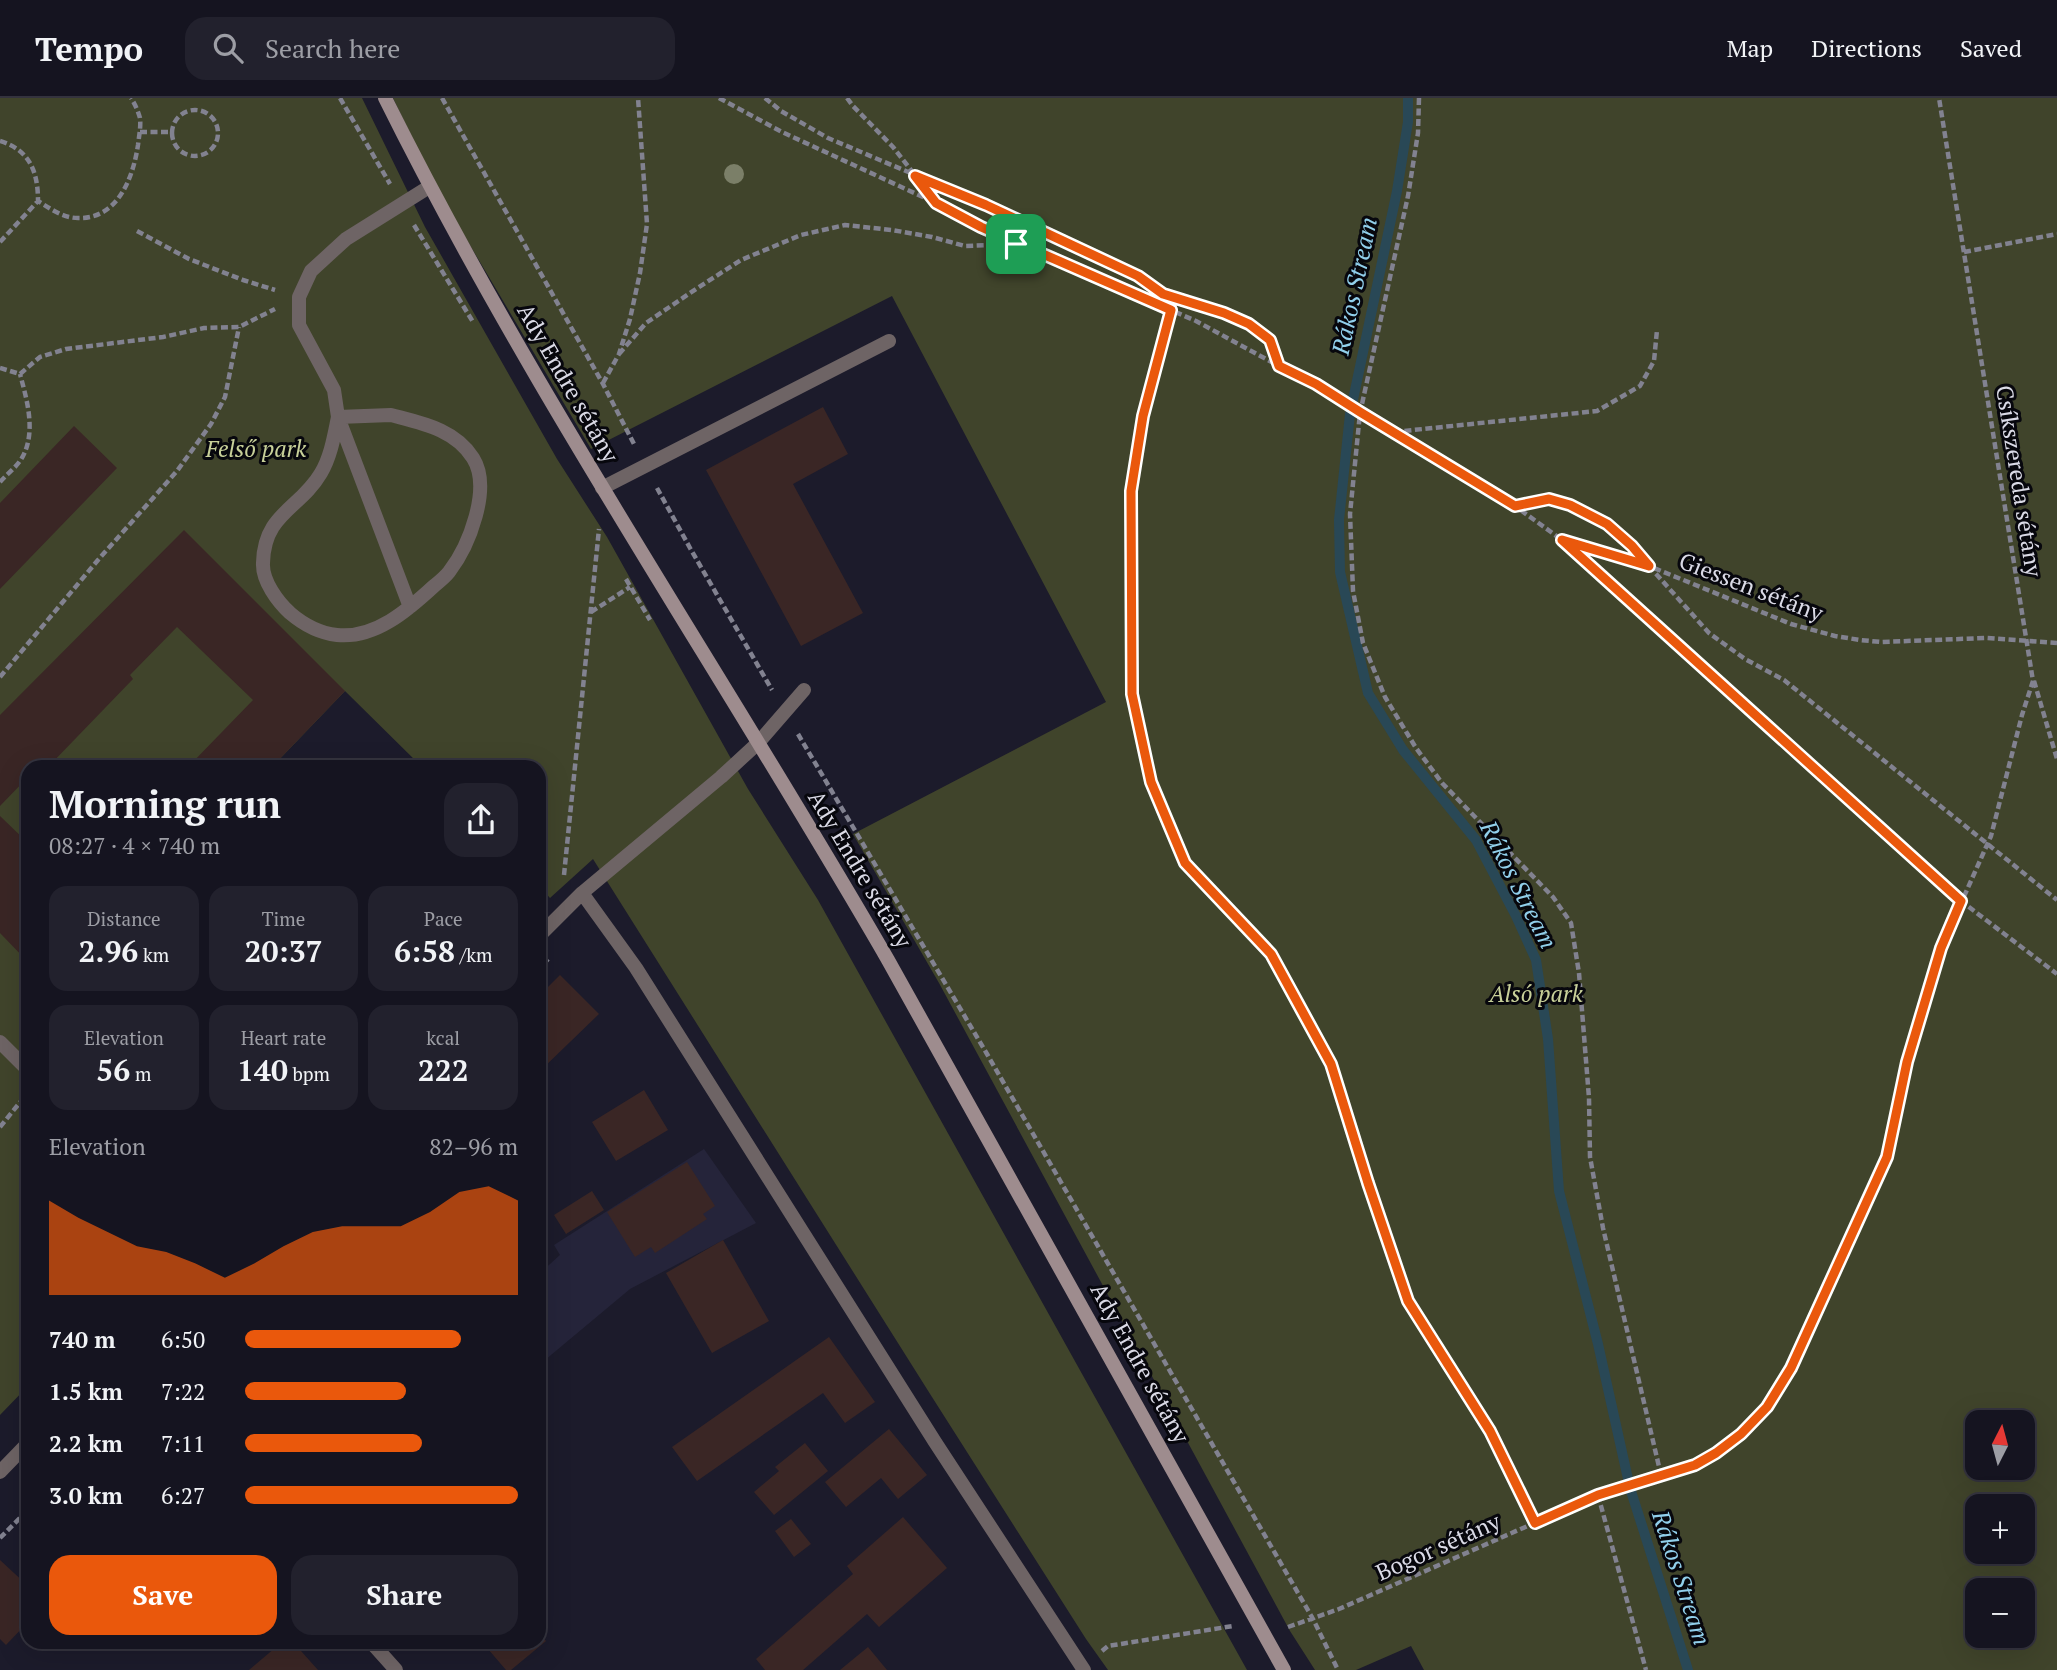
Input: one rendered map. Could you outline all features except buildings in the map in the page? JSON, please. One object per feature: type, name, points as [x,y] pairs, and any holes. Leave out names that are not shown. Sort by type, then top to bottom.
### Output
[{"type":"street","name":"Ady Endre sétány","points":[[385,98],[429,187],[602,488],[826,852],[888,960],[1284,1670]]},
{"type":"street","points":[[410,607],[338,417],[334,390],[299,325],[299,297],[312,271],[346,239],[429,187]]},
{"type":"street","points":[[602,488],[889,341]]},
{"type":"street","points":[[391,415],[433,426],[455,439],[473,458],[480,474],[480,498],[474,526],[449,572],[410,607],[386,623],[363,633],[340,635],[322,632],[302,623],[271,590],[262,567],[269,533],[278,518],[310,489],[321,473],[328,458],[338,417],[391,415]]},
{"type":"street","points":[[546,929],[582,893],[758,743],[804,690]]},
{"type":"street","points":[[582,893],[636,968],[935,1442],[1084,1670]]},
{"type":"street","points":[[0,1042],[21,1063]]},
{"type":"street","points":[[0,1472],[21,1450]]},
{"type":"street","points":[[377,1649],[396,1670]]},
{"type":"path","points":[[38,201],[67,217],[92,217],[122,195],[133,169],[140,132],[140,120],[131,98]]},
{"type":"path","points":[[442,98],[603,384],[690,548],[1313,1619],[1338,1670]]},
{"type":"path","points":[[619,354],[640,272],[647,224],[638,98]]},
{"type":"path","points":[[719,98],[782,132],[936,203],[1016,244],[1196,321],[1316,384],[1515,506],[1562,540],[1961,901],[2057,974]]},
{"type":"path","points":[[765,98],[781,111],[828,138],[986,205],[1138,276],[1163,294],[1224,313],[1249,324],[1270,340],[1279,366]]},
{"type":"path","points":[[847,98],[893,147],[936,203]]},
{"type":"path","points":[[1419,98],[1418,133],[1408,195],[1360,412],[1350,514],[1353,591],[1363,643],[1385,697],[1416,748],[1442,783],[1553,897],[1571,923],[1579,973],[1590,1098],[1590,1157],[1603,1228],[1661,1475]]},
{"type":"path","name":"Csíkszereda sétány","points":[[1939,98],[2033,681],[1987,843],[1961,901]]},
{"type":"path","points":[[199,110],[212,118],[218,132],[214,146],[195,155],[181,151],[176,146],[172,132],[173,124],[184,112],[199,110]]},
{"type":"path","points":[[140,132],[172,132]]},
{"type":"path","points":[[0,141],[15,146],[25,155],[35,176],[38,201],[0,242]]},
{"type":"path","points":[[603,384],[619,354],[646,323],[741,260],[801,235],[845,225],[892,230],[965,246],[1016,244]]},
{"type":"path","points":[[137,231],[188,259],[299,297]]},
{"type":"path","points":[[1964,252],[2057,234]]},
{"type":"path","points":[[20,374],[40,357],[66,349],[163,337],[204,328],[239,327],[299,297]]},
{"type":"path","points":[[1171,310],[1143,416],[1131,491],[1132,694],[1151,782],[1185,863],[1271,954],[1331,1064],[1408,1301],[1490,1431],[1535,1523]]},
{"type":"path","points":[[0,677],[177,471],[211,424],[225,397],[239,327]]},
{"type":"path","points":[[1393,433],[1597,411],[1640,386],[1654,361],[1657,330]]},
{"type":"path","points":[[0,368],[20,374]]},
{"type":"path","points":[[0,482],[22,458],[29,439],[28,404],[20,374]]},
{"type":"path","points":[[1515,506],[1549,499],[1570,505],[1607,524],[1632,546],[1709,633],[1745,659],[1784,680],[2057,900]]},
{"type":"path","points":[[560,915],[599,528]]},
{"type":"path","name":"Giessen sétány","points":[[1562,540],[1649,566],[1765,615],[1835,636],[1881,642],[1986,638],[2057,643]]},
{"type":"path","points":[[590,612],[629,587]]},
{"type":"path","points":[[2033,681],[2057,759]]},
{"type":"path","name":"Bogor sétány","points":[[1266,1635],[1351,1604],[1598,1495],[1695,1465],[1741,1434],[1767,1407],[1791,1368],[1887,1157],[1907,1062],[1941,948],[1961,901]]},
{"type":"path","points":[[0,1127],[21,1101]]},
{"type":"path","points":[[1598,1495],[1646,1670]]},
{"type":"path","points":[[0,1538],[21,1517]]},
{"type":"path","points":[[1108,1646],[1236,1626]]},
{"type":"shaded area","points":[[704,1149],[756,1223],[630,1289],[546,1359],[546,1268],[560,1255],[554,1245]]},
{"type":"green space","name":"Felső park","points":[[0,98],[362,98],[425,227],[557,459],[607,537],[748,789],[818,900],[1247,1670],[1108,1670],[932,1397],[593,859],[550,898],[546,894],[546,760],[415,760],[345,691],[279,760],[21,760],[21,1393],[0,1415]]},
{"type":"green space","name":"Alsó park","points":[[393,98],[2057,98],[2057,1670],[1424,1670],[1411,1646],[1356,1670],[1315,1670],[1290,1631],[939,983],[853,834],[1106,702],[892,296],[591,449],[436,188]]},
{"type":"waterway","name":"Rákos Stream","points":[[1408,98],[1408,122],[1397,191],[1350,414],[1339,520],[1340,572],[1368,693],[1403,750],[1476,840],[1536,960],[1548,1039],[1559,1191],[1598,1344],[1630,1488],[1688,1670]]},
{"type":"route","points":[[915,176],[986,205],[1138,276],[1163,294],[1224,313],[1249,324],[1270,340],[1279,366],[1316,384],[1515,506],[1549,499],[1570,505],[1607,524],[1632,546],[1649,566],[1562,540],[1961,901],[1941,948],[1907,1062],[1887,1157],[1831,1284],[1791,1368],[1767,1407],[1741,1434],[1695,1465],[1598,1495],[1535,1523],[1490,1431],[1408,1301],[1331,1064],[1271,954],[1185,863],[1151,782],[1132,694],[1131,491],[1143,416],[1171,310],[1016,244],[936,203],[915,176]]}]
